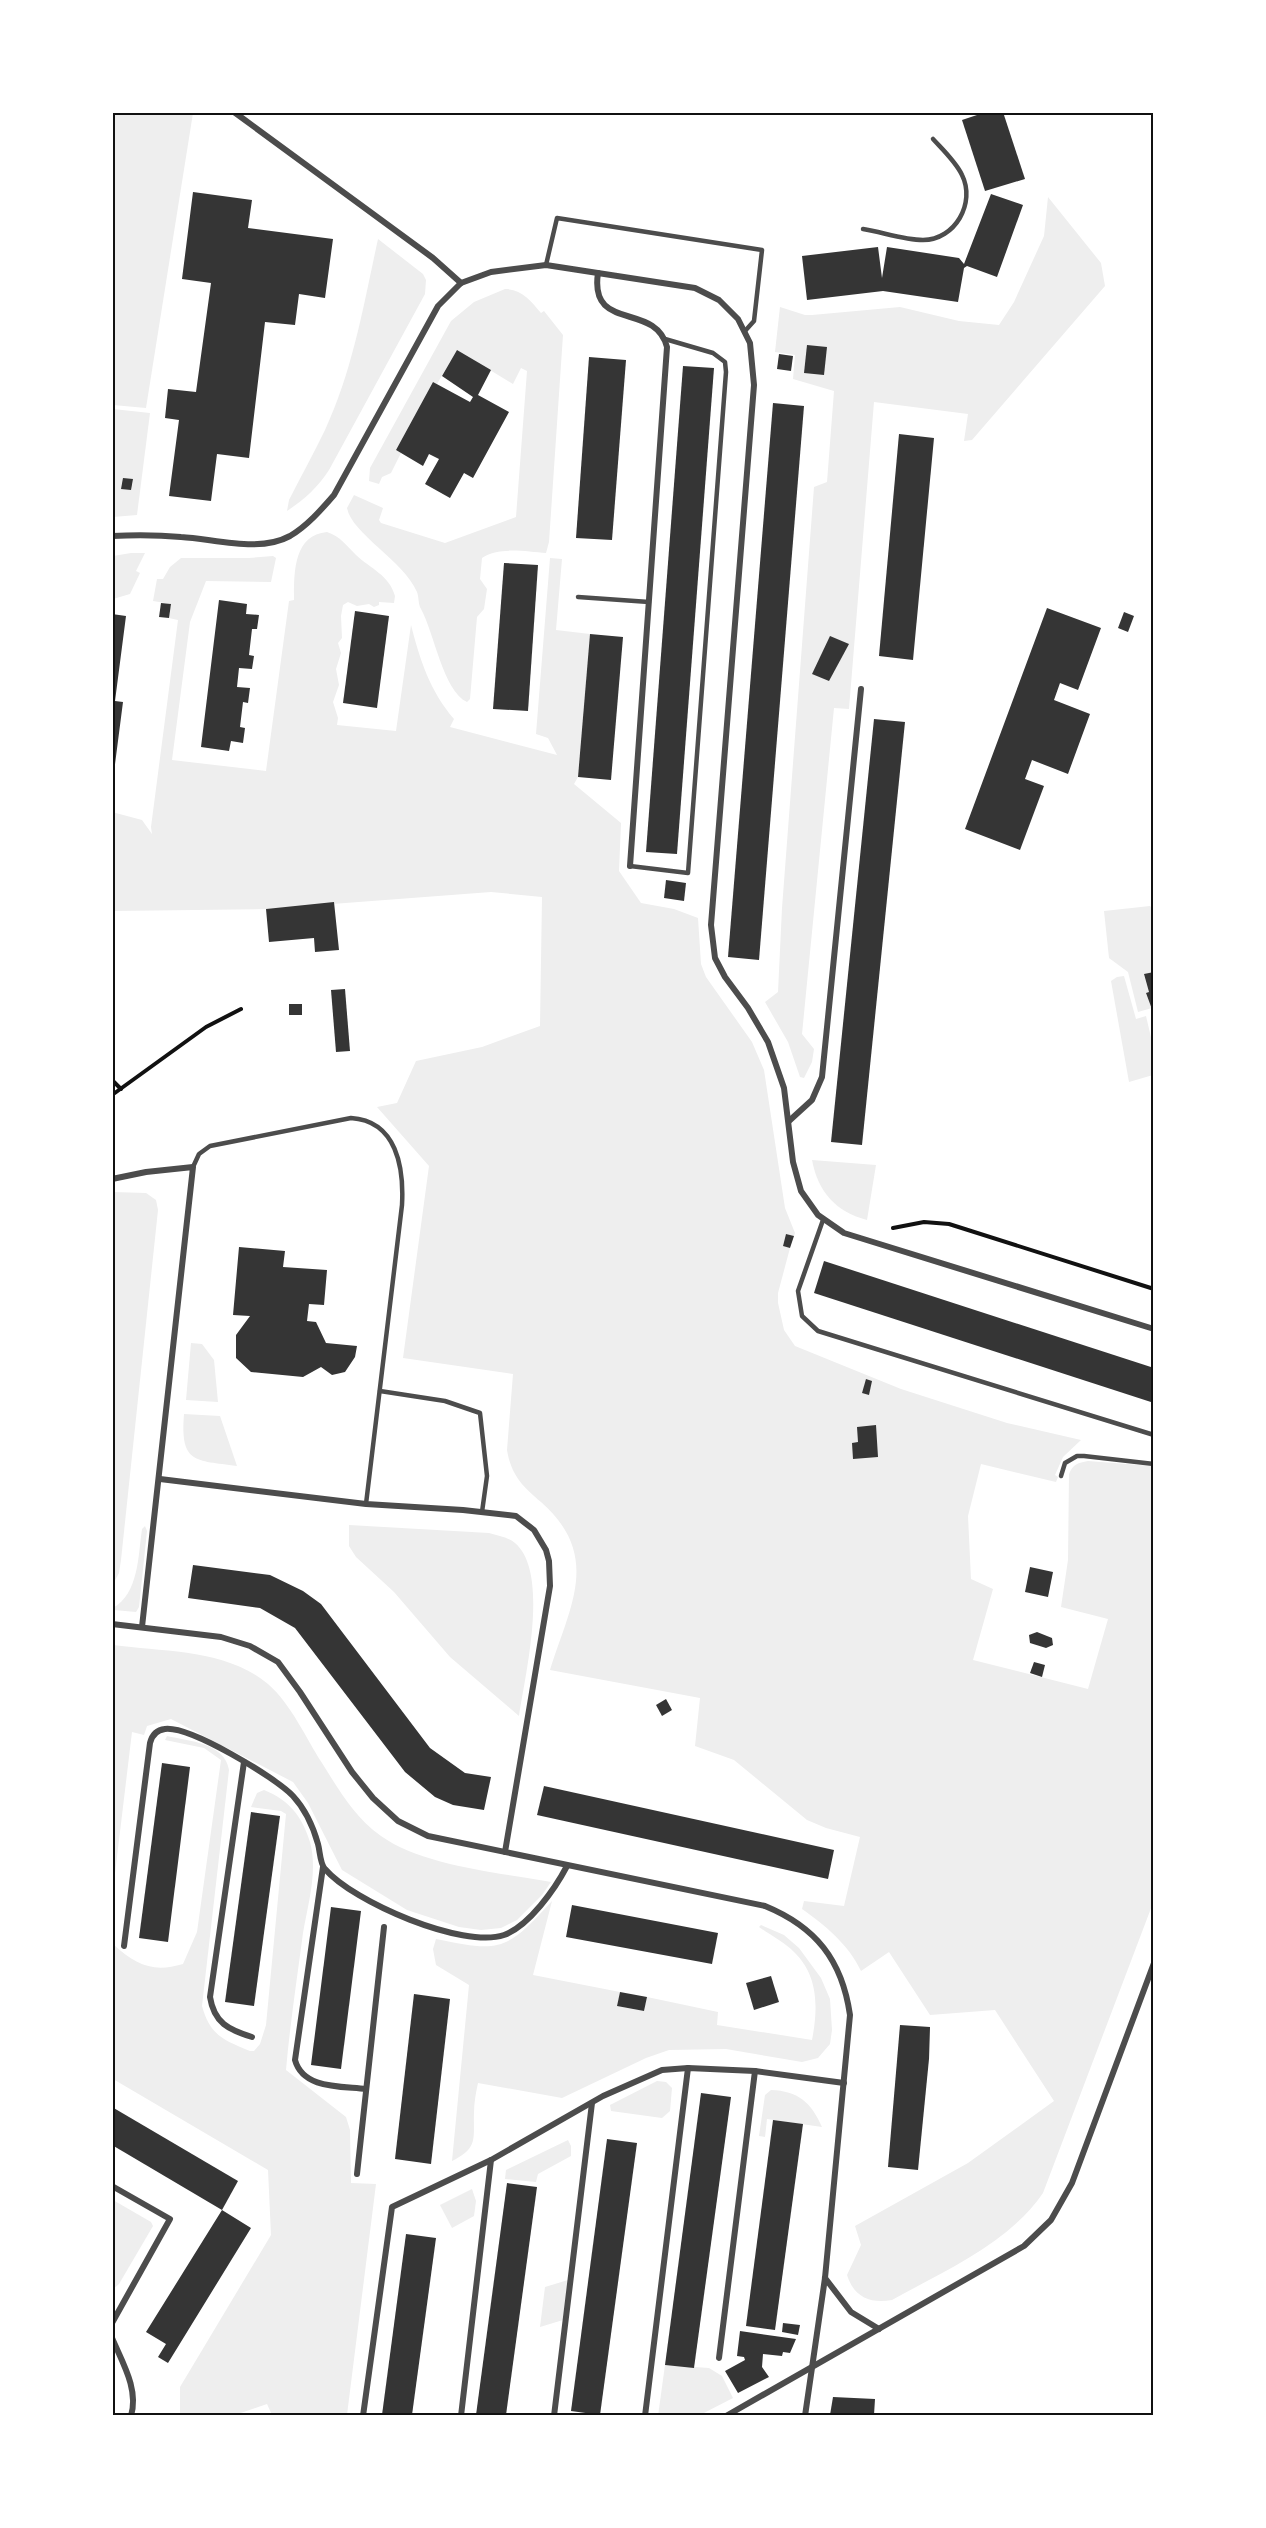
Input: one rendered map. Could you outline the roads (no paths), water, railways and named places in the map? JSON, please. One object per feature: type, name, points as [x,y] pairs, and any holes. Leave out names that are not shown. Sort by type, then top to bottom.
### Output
[{"type":"street","points":[[234,112],[433,258],[461,283]]},
{"type":"street","points":[[112,536],[136,535],[266,543],[291,535],[318,514],[333,495],[438,306],[461,283],[491,272],[546,265],[695,288],[708,293],[729,309],[745,331],[753,357],[754,385],[711,925],[715,958],[768,1042],[784,1088],[793,1162],[801,1191],[823,1220],[843,1233],[1154,1329]]},
{"type":"street","points":[[598,273],[596,285],[598,294],[607,308],[614,313],[653,324],[665,339],[667,365],[630,866]]},
{"type":"street","points":[[789,1121],[812,1100],[822,1077],[861,689]]},
{"type":"street","points":[[112,1179],[146,1172],[193,1167],[142,1627]]},
{"type":"street","points":[[160,1479],[366,1504],[516,1516],[534,1530],[546,1550],[551,1574],[505,1852]]},
{"type":"street","points":[[112,1624],[221,1638],[250,1646],[278,1662],[352,1772],[373,1798],[399,1821],[428,1836],[765,1906],[799,1923],[826,1949],[836,1964],[845,1989],[850,2015],[825,2278],[806,2415]]},
{"type":"street","points":[[124,1946],[150,1743],[153,1734],[163,1729],[175,1729],[207,1742],[244,1762],[291,1794],[313,1827],[323,1867],[295,2060],[298,2072],[309,2081],[366,2090]]},
{"type":"street","points":[[244,1762],[210,1997],[212,2007],[221,2023],[235,2032],[252,2037]]},
{"type":"street","points":[[323,1867],[348,1887],[404,1919],[453,1934],[490,1938],[504,1935],[521,1926],[558,1884],[567,1866]]},
{"type":"street","points":[[357,2174],[384,1926]]},
{"type":"street","points":[[726,2415],[1024,2246],[1051,2220],[1072,2183],[1154,1963]]},
{"type":"street","points":[[363,2415],[392,2207],[491,2160],[592,2103],[644,2076],[662,2070],[688,2068],[755,2071],[844,2083]]},
{"type":"street","points":[[645,2415],[688,2068]]},
{"type":"street","points":[[719,2358],[755,2071]]},
{"type":"street","points":[[554,2415],[592,2103]]},
{"type":"street","points":[[461,2415],[491,2160]]},
{"type":"street","points":[[112,2186],[170,2219],[112,2323]]},
{"type":"street","points":[[825,2278],[851,2312],[879,2329]]},
{"type":"street","points":[[112,2338],[132,2388],[134,2408],[131,2415]]},
{"type":"lane","points":[[863,229],[922,240],[944,234],[960,219],[967,198],[963,176],[933,139]]},
{"type":"lane","points":[[546,265],[557,218],[762,250],[754,321],[745,331]]},
{"type":"lane","points":[[630,866],[688,873],[726,372],[725,362],[713,353],[665,339]]},
{"type":"lane","points":[[578,597],[649,602]]},
{"type":"lane","points":[[193,1167],[199,1154],[210,1146],[340,1120],[362,1119],[372,1122],[387,1134],[398,1156],[403,1188],[366,1504]]},
{"type":"lane","points":[[823,1220],[798,1291],[802,1316],[818,1330],[1154,1435]]},
{"type":"lane","points":[[380,1391],[445,1401],[480,1413],[487,1476],[482,1512]]},
{"type":"lane","points":[[1061,1476],[1065,1463],[1077,1456],[1154,1464]]}]
